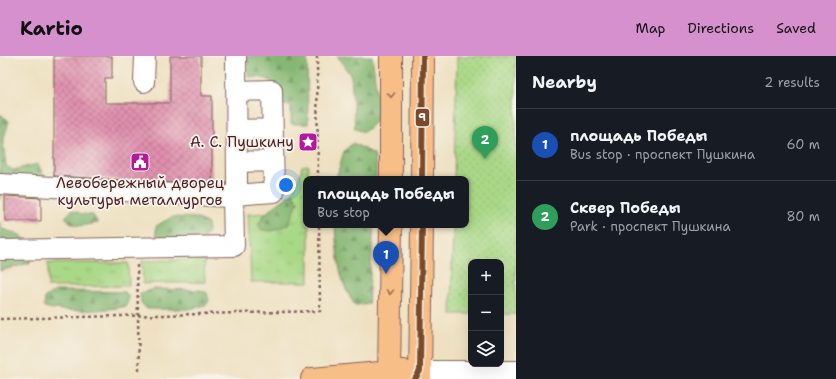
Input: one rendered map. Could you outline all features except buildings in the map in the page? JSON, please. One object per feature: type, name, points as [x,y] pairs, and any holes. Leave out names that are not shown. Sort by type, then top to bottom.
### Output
[{"type":"main road","points":[[391,56],[392,176]]},
{"type":"main road","points":[[422,176],[423,56]]},
{"type":"main road","points":[[389,375],[391,228]]},
{"type":"main road","points":[[312,379],[389,375],[419,376],[422,228]]},
{"type":"street","points":[[144,82],[145,56]]},
{"type":"street","points":[[0,250],[234,246],[233,194],[237,186],[236,56]]},
{"type":"street","points":[[0,184],[224,198],[233,194],[274,192],[272,90],[237,91]]},
{"type":"street","points":[[237,130],[272,129]]},
{"type":"street","points":[[237,162],[273,161]]},
{"type":"street","points":[[419,376],[516,371]]},
{"type":"path","points":[[317,56],[318,176]]},
{"type":"path","points":[[0,319],[320,312],[319,228]]},
{"type":"path","points":[[137,247],[139,370]]},
{"type":"green space","points":[[247,56],[307,56],[308,124],[291,124],[291,105],[279,105],[271,82],[263,78],[248,77]]},
{"type":"green space","points":[[337,56],[372,56],[379,109],[374,123],[364,132],[355,129],[351,76]]},
{"type":"green space","points":[[457,56],[516,56],[516,314],[504,314],[504,259],[468,259],[468,314],[451,314],[453,228],[469,228],[469,176],[454,176]]},
{"type":"green space","points":[[0,114],[9,121],[3,142],[6,166],[13,170],[38,164],[44,176],[42,189],[2,191],[0,200]]},
{"type":"green space","points":[[353,143],[374,154],[376,176],[337,176],[344,151]]},
{"type":"green space","points":[[308,165],[308,176],[303,176],[303,228],[309,228],[309,282],[251,282],[248,214],[266,213],[258,224],[298,202],[292,193],[299,178],[302,166]]},
{"type":"green space","points":[[292,193],[298,202],[288,225],[272,231],[261,230],[258,224],[266,213]]},
{"type":"green space","points":[[72,210],[82,214],[93,215],[98,223],[80,226],[73,224],[65,217]]},
{"type":"green space","points":[[172,217],[197,218],[208,224],[208,231],[203,239],[169,240],[156,237],[156,226]]},
{"type":"green space","points":[[0,222],[2,229],[18,234],[26,240],[30,252],[30,263],[0,271]]},
{"type":"green space","points":[[335,228],[374,228],[368,304],[355,305],[349,296],[339,266]]},
{"type":"green space","points":[[204,259],[205,282],[143,284],[142,261]]},
{"type":"green space","points":[[48,263],[128,263],[129,286],[48,287]]},
{"type":"green space","points":[[153,289],[200,290],[207,293],[209,301],[206,305],[189,309],[147,309],[141,303],[140,293]]},
{"type":"green space","points":[[56,291],[125,292],[129,298],[126,306],[107,309],[74,311],[44,307],[45,297]]},
{"type":"transit line","name":"9","points":[[422,176],[423,56]]},
{"type":"transit line","name":"9","points":[[415,379],[420,371],[422,228]]},
{"type":"place","name":"А. С. Пушкину","points":[[308,142]]},
{"type":"place","name":"Сквер Победы","points":[[485,159]]},
{"type":"place","name":"Левобережный дворец культуры металлургов","points":[[140,162]]},
{"type":"place","name":"площадь Победы","points":[[386,274]]}]
